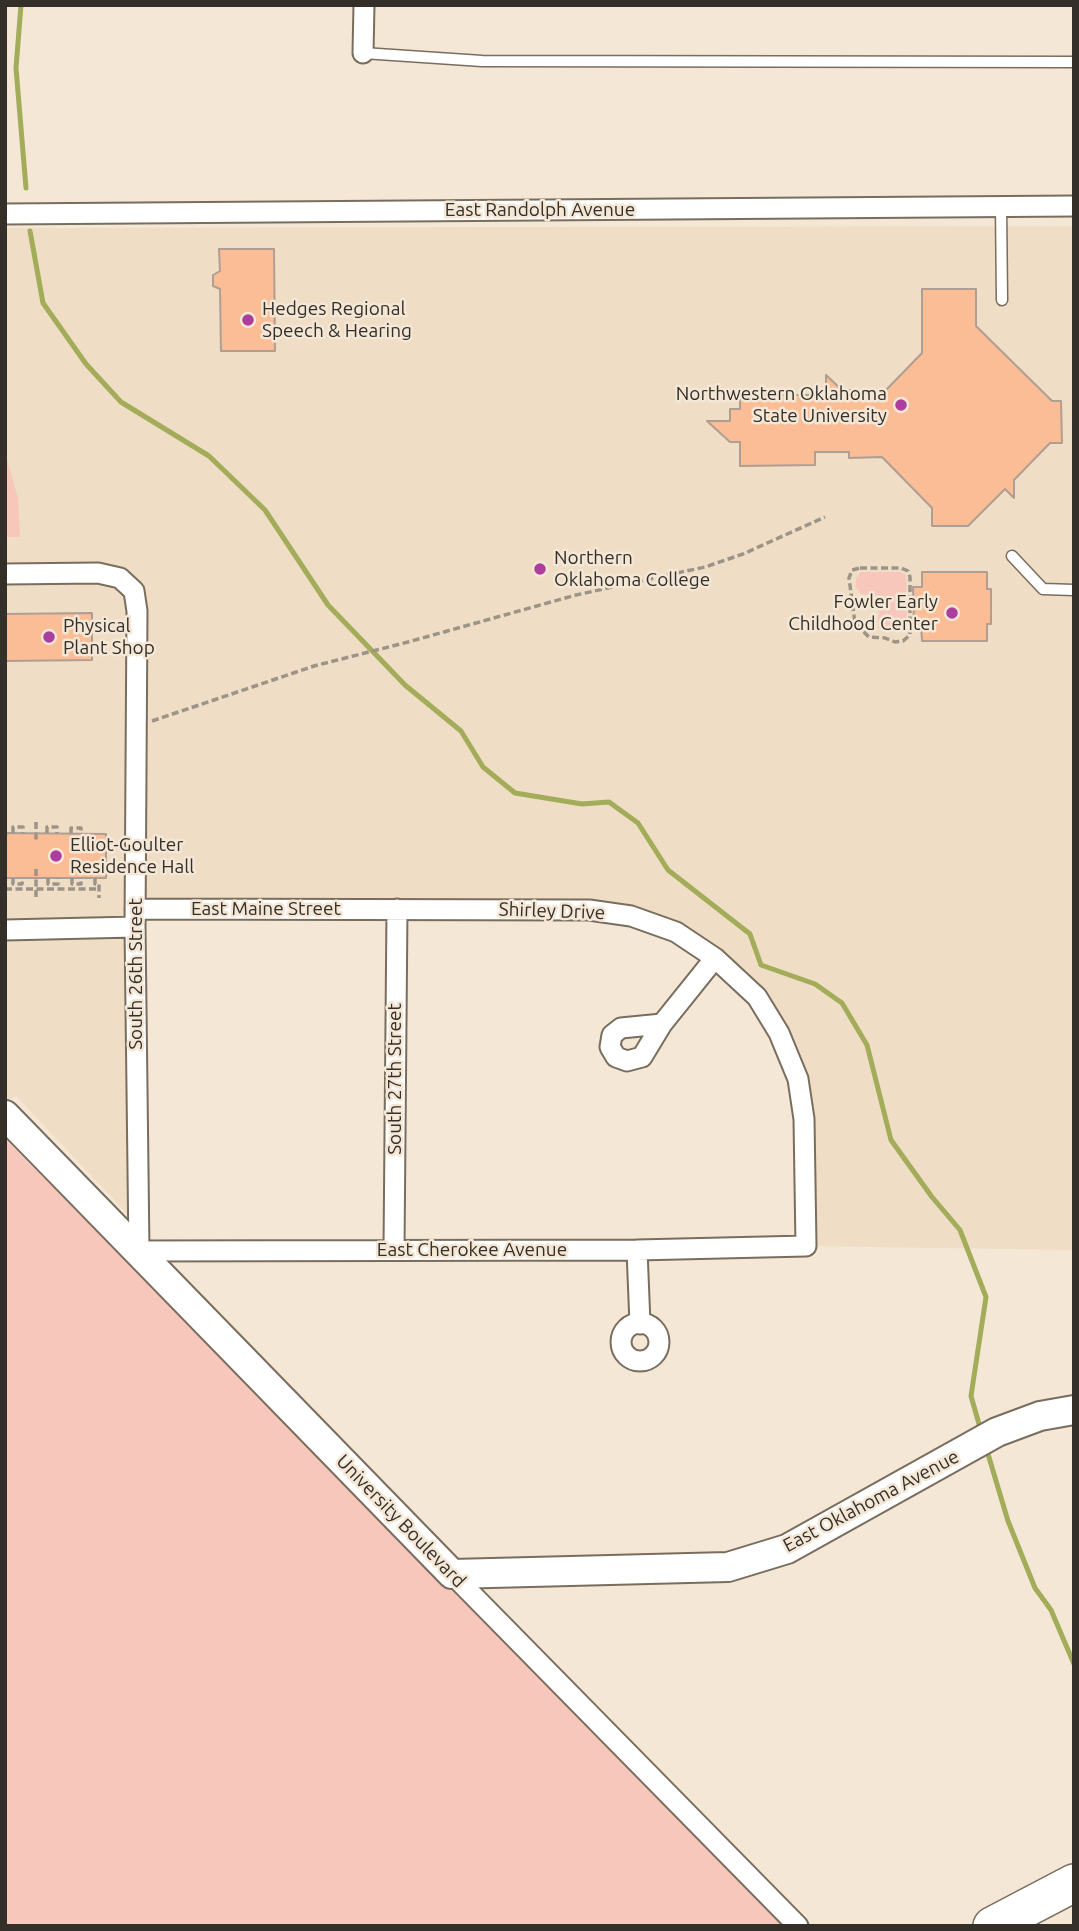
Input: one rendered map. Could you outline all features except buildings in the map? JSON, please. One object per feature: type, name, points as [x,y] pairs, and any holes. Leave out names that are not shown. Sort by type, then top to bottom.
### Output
[{"type":"highway","points":[[992,1926],[1074,1883]]},
{"type":"street","points":[[363,53],[364,5]]},
{"type":"street","name":"East Randolph Avenue","points":[[5,214],[1074,206]]},
{"type":"street","name":"South 26th Street","points":[[5,574],[98,573],[120,578],[134,591],[138,611],[135,918],[139,1251]]},
{"type":"street","name":"East Maine Street","points":[[5,930],[135,918],[397,909]]},
{"type":"street","name":"Shirley Drive","points":[[397,909],[589,910],[631,916],[676,932],[715,958],[757,997],[779,1033],[798,1079],[804,1119],[806,1246]]},
{"type":"street","name":"South 27th Street","points":[[394,1249],[397,909]]},
{"type":"street","points":[[662,1024],[715,958]]},
{"type":"street","name":"University Boulevard","points":[[5,1115],[798,1926]]},
{"type":"street","name":"East Cherokee Avenue","points":[[139,1251],[637,1250],[806,1246]]},
{"type":"street","points":[[637,1250],[640,1324]]},
{"type":"street","name":"East Oklahoma Avenue","points":[[452,1574],[728,1567],[787,1549],[997,1432],[1040,1416],[1074,1410]]},
{"type":"lane","points":[[363,53],[482,61],[1074,62]]},
{"type":"lane","points":[[1001,206],[1002,300]]},
{"type":"lane","points":[[1012,556],[1043,589],[1074,590]]},
{"type":"path","points":[[136,726],[274,678],[351,656],[576,595],[705,567],[743,554],[825,517]]},
{"type":"path","points":[[860,568],[904,569],[909,574],[910,606],[910,631],[907,638],[895,642],[885,638],[869,638],[855,623],[850,573],[860,568]]},
{"type":"path","points":[[910,606],[918,606]]},
{"type":"path","points":[[36,822],[36,843]]},
{"type":"path","points":[[13,833],[13,827],[17,825],[23,827],[23,833]]},
{"type":"path","points":[[47,833],[47,827],[53,825],[57,827],[57,833]]},
{"type":"path","points":[[71,833],[71,828],[76,825],[81,828],[81,833]]},
{"type":"path","points":[[36,869],[36,898]]},
{"type":"path","points":[[13,878],[13,884],[18,887]]},
{"type":"path","points":[[18,887],[23,878]]},
{"type":"path","points":[[48,878],[48,884],[53,886]]},
{"type":"path","points":[[53,886],[58,884],[58,878]]},
{"type":"path","points":[[72,878],[72,884],[76,886]]},
{"type":"path","points":[[76,886],[81,884],[81,878]]},
{"type":"path","points":[[95,878],[95,884],[99,884],[99,898]]},
{"type":"path","points":[[5,889],[53,886],[99,889]]},
{"type":"shaded area","name":"Northern Oklahoma College","points":[[1074,226],[1074,1250],[806,1246],[804,1119],[779,1033],[715,958],[631,916],[135,909],[147,1235],[16,1096],[5,1103],[5,228]]},
{"type":"shaded area","points":[[5,453],[18,498],[20,537],[5,537]]},
{"type":"shaded area","points":[[861,572],[900,572],[906,575],[907,628],[878,628],[879,596],[861,594],[856,587],[856,579]]},
{"type":"shaded area","points":[[5,1139],[787,1926],[5,1926]]},
{"type":"waterway","points":[[21,5],[16,68],[26,188]]},
{"type":"waterway","points":[[30,231],[43,303],[86,364],[121,402],[209,456],[265,510],[328,605],[405,685],[461,731],[483,767],[515,793],[582,804],[609,802],[638,823],[668,870],[750,934],[761,965],[815,984],[842,1003],[867,1045],[891,1140],[932,1197],[960,1230],[986,1297],[971,1396],[979,1424]]},
{"type":"waterway","points":[[988,1454],[1008,1521],[1035,1588],[1051,1610],[1074,1664]]},
{"type":"place","name":"Hedges Regional Speech & Hearing","points":[[248,320]]},
{"type":"place","name":"Northwestern Oklahoma State University","points":[[901,405]]},
{"type":"place","name":"Northern Oklahoma College","points":[[540,569]]},
{"type":"place","name":"Fowler Early Childhood Center","points":[[952,613]]},
{"type":"place","name":"Physical Plant Shop","points":[[49,637]]},
{"type":"place","name":"Elliot-Goulter Residence Hall","points":[[56,856]]}]
